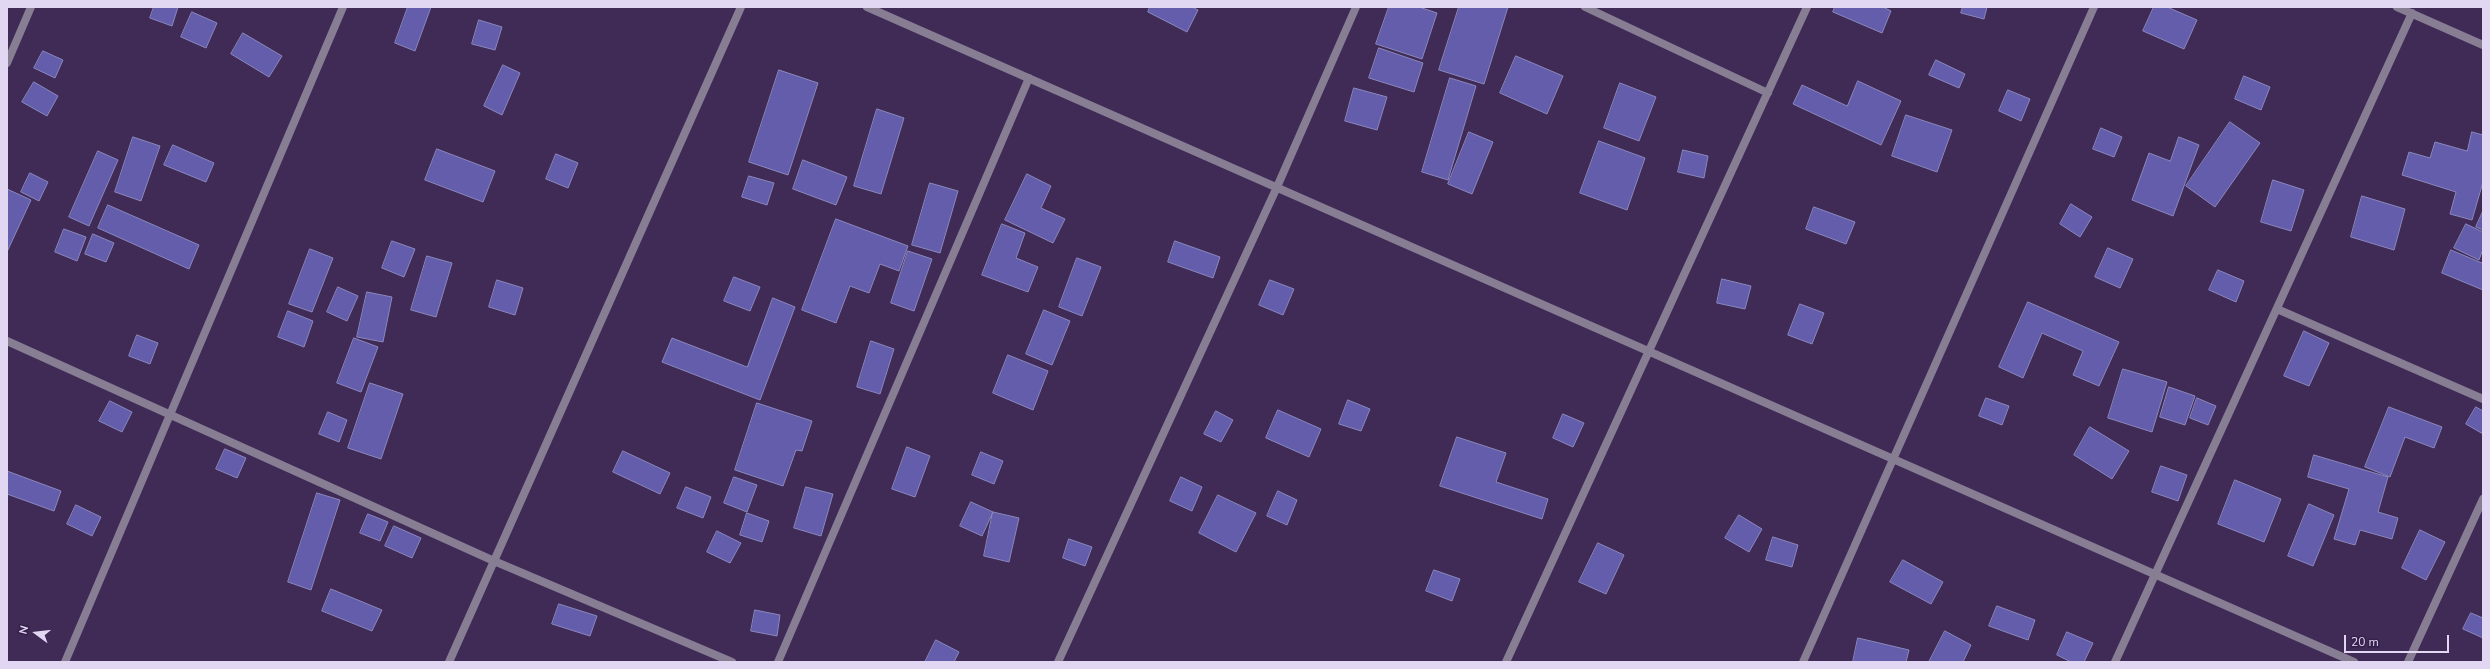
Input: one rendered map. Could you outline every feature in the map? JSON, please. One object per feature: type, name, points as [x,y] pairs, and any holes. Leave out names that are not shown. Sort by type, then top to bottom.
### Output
[{"type":"street","points":[[7,62],[31,7]]},
{"type":"street","points":[[65,662],[343,7]]},
{"type":"street","points":[[449,662],[741,7]]},
{"type":"street","points":[[867,7],[2354,662]]},
{"type":"street","points":[[1058,662],[1277,187],[1356,7]]},
{"type":"street","points":[[1585,7],[1768,93]]},
{"type":"street","points":[[1506,662],[1807,7]]},
{"type":"street","points":[[1803,662],[2094,7]]},
{"type":"street","points":[[2397,7],[2483,45]]},
{"type":"street","points":[[2115,662],[2412,13]]},
{"type":"street","points":[[778,662],[1029,78]]},
{"type":"street","points":[[2277,309],[2483,399]]},
{"type":"street","points":[[7,341],[494,561],[732,662]]},
{"type":"street","points":[[2408,662],[2483,499]]},
{"type":"building","points":[[154,7],[178,7],[172,26],[150,18]]},
{"type":"building","points":[[408,7],[431,7],[415,51],[395,43]]},
{"type":"building","points":[[1150,7],[1192,7],[1198,10],[1187,32],[1148,12]]},
{"type":"building","points":[[1389,7],[1419,7],[1437,13],[1422,59],[1376,44]]},
{"type":"building","points":[[1459,7],[1508,7],[1484,84],[1439,70]]},
{"type":"building","points":[[1835,7],[1883,7],[1891,11],[1882,33],[1833,12]]},
{"type":"building","points":[[1963,7],[1987,7],[1984,19],[1961,13]]},
{"type":"building","points":[[2154,7],[2167,7],[2197,20],[2184,49],[2143,31]]},
{"type":"building","points":[[192,12],[217,23],[206,48],[181,37]]},
{"type":"building","points":[[479,20],[502,27],[495,50],[472,44]]},
{"type":"building","points":[[243,33],[282,56],[269,77],[231,54]]},
{"type":"building","points":[[1379,48],[1423,63],[1414,92],[1369,78]]},
{"type":"building","points":[[43,51],[63,60],[55,78],[34,68]]},
{"type":"building","points":[[1516,56],[1563,76],[1547,114],[1500,93]]},
{"type":"building","points":[[1936,60],[1965,74],[1959,88],[1929,75]]},
{"type":"building","points":[[503,65],[520,73],[502,115],[484,106]]},
{"type":"building","points":[[779,70],[818,83],[788,175],[749,162]]},
{"type":"building","points":[[2244,76],[2270,87],[2261,110],[2235,99]]},
{"type":"building","points":[[1450,78],[1476,86],[1448,180],[1422,172]]},
{"type":"building","points":[[1858,81],[1901,101],[1881,145],[1793,104],[1802,85],[1847,106]]},
{"type":"building","points":[[34,82],[58,96],[47,116],[22,102]]},
{"type":"building","points":[[1620,83],[1656,97],[1639,141],[1604,128]]},
{"type":"building","points":[[1354,88],[1387,97],[1377,130],[1345,121]]},
{"type":"building","points":[[2008,90],[2030,99],[2021,121],[1999,111]]},
{"type":"building","points":[[877,109],[904,118],[881,194],[854,186]]},
{"type":"building","points":[[1906,115],[1952,130],[1937,172],[1892,156]]},
{"type":"building","points":[[2230,122],[2260,143],[2215,207],[2186,186]]},
{"type":"building","points":[[2101,128],[2122,137],[2114,157],[2093,149]]},
{"type":"building","points":[[1469,132],[1493,142],[1472,194],[1448,184]]},
{"type":"building","points":[[2472,132],[2483,135],[2483,182],[2472,220],[2450,214],[2456,192],[2402,175],[2409,152],[2430,158],[2435,142],[2467,151]]},
{"type":"building","points":[[133,137],[160,146],[141,201],[115,192]]},
{"type":"building","points":[[2179,137],[2199,145],[2173,216],[2132,200],[2149,153],[2170,161]]},
{"type":"building","points":[[1599,141],[1645,158],[1627,210],[1580,193]]},
{"type":"building","points":[[173,145],[214,163],[206,182],[164,165]]},
{"type":"building","points":[[437,149],[495,171],[483,202],[425,180]]},
{"type":"building","points":[[1683,150],[1708,156],[1704,178],[1678,172]]},
{"type":"building","points":[[98,151],[118,160],[89,226],[69,217]]},
{"type":"building","points":[[556,154],[578,163],[568,188],[546,179]]},
{"type":"building","points":[[803,160],[847,177],[836,205],[793,189]]},
{"type":"building","points":[[30,173],[48,182],[39,201],[21,192]]},
{"type":"building","points":[[1027,174],[1051,186],[1041,208],[1065,219],[1053,243],[1005,220]]},
{"type":"building","points":[[749,176],[774,183],[767,205],[742,197]]},
{"type":"building","points":[[2273,180],[2304,190],[2291,231],[2261,222]]},
{"type":"building","points":[[930,183],[958,191],[940,253],[912,245]]},
{"type":"building","points":[[7,189],[31,200],[7,252]]},
{"type":"building","points":[[2362,196],[2405,209],[2394,250],[2351,237]]},
{"type":"building","points":[[2071,204],[2092,217],[2080,237],[2060,224]]},
{"type":"building","points":[[108,205],[199,245],[189,269],[98,228]]},
{"type":"building","points":[[1814,207],[1855,222],[1846,244],[1806,229]]},
{"type":"building","points":[[2483,211],[2483,230],[2476,227]]},
{"type":"building","points":[[836,219],[908,246],[899,271],[880,264],[869,293],[850,286],[836,323],[802,310]]},
{"type":"building","points":[[1002,224],[1025,233],[1016,258],[1038,267],[1028,292],[982,275]]},
{"type":"building","points":[[2466,224],[2483,232],[2483,249],[2479,260],[2454,248]]},
{"type":"building","points":[[64,229],[86,237],[77,261],[55,252]]},
{"type":"building","points":[[93,234],[114,243],[106,262],[85,254]]},
{"type":"building","points":[[392,241],[415,249],[404,277],[382,268]]},
{"type":"building","points":[[1175,241],[1220,257],[1213,278],[1168,262]]},
{"type":"building","points":[[2108,248],[2133,259],[2120,288],[2095,277]]},
{"type":"building","points":[[310,249],[333,258],[312,312],[289,304]]},
{"type":"building","points":[[2451,250],[2482,263],[2483,260],[2483,290],[2442,273]]},
{"type":"building","points":[[908,251],[932,259],[914,311],[891,303]]},
{"type":"building","points":[[427,256],[452,263],[436,317],[411,310]]},
{"type":"building","points":[[1077,258],[1101,267],[1082,316],[1059,307]]},
{"type":"building","points":[[2218,270],[2244,281],[2236,302],[2209,290]]},
{"type":"building","points":[[734,277],[760,287],[750,311],[724,301]]},
{"type":"building","points":[[1722,279],[1751,286],[1745,309],[1717,303]]},
{"type":"building","points":[[497,280],[523,288],[515,315],[489,307]]},
{"type":"building","points":[[1270,280],[1294,289],[1283,315],[1259,305]]},
{"type":"building","points":[[338,287],[358,296],[347,321],[327,312]]},
{"type":"building","points":[[367,292],[392,297],[383,342],[357,337]]},
{"type":"building","points":[[773,298],[795,307],[760,400],[662,362],[672,338],[747,367]]},
{"type":"building","points":[[2028,302],[2119,342],[2099,386],[2073,375],[2083,351],[2042,333],[2023,378],[1999,367]]},
{"type":"building","points":[[1800,304],[1824,313],[1812,344],[1788,335]]},
{"type":"building","points":[[1044,310],[1070,321],[1052,365],[1026,354]]},
{"type":"building","points":[[288,311],[313,321],[304,347],[278,337]]},
{"type":"building","points":[[2304,331],[2329,343],[2309,386],[2284,376]]},
{"type":"building","points":[[137,335],[158,343],[150,364],[129,356]]},
{"type":"building","points":[[354,338],[378,347],[361,392],[337,383]]},
{"type":"building","points":[[871,341],[894,349],[880,394],[857,387]]},
{"type":"building","points":[[1008,355],[1048,371],[1033,410],[993,393]]},
{"type":"building","points":[[2123,369],[2167,382],[2152,432],[2108,418]]},
{"type":"building","points":[[370,383],[403,394],[381,459],[348,448]]},
{"type":"building","points":[[2169,387],[2195,396],[2185,425],[2160,417]]},
{"type":"building","points":[[1986,398],[2009,406],[2002,425],[1979,416]]},
{"type":"building","points":[[2197,398],[2216,406],[2208,425],[2190,418]]},
{"type":"building","points":[[1348,400],[1370,409],[1361,431],[1339,424]]},
{"type":"building","points":[[110,401],[132,412],[122,432],[99,421]]},
{"type":"building","points":[[757,403],[812,421],[802,451],[796,450],[783,486],[735,470]]},
{"type":"building","points":[[2389,407],[2442,427],[2434,448],[2405,437],[2390,477],[2365,467]]},
{"type":"building","points":[[2476,407],[2483,411],[2483,434],[2466,424]]},
{"type":"building","points":[[1278,410],[1321,429],[1309,457],[1266,438]]},
{"type":"building","points":[[1216,411],[1233,420],[1221,442],[1204,434]]},
{"type":"building","points":[[328,412],[347,420],[339,442],[319,434]]},
{"type":"building","points":[[1563,414],[1584,423],[1573,447],[1553,438]]},
{"type":"building","points":[[2090,427],[2129,451],[2112,479],[2074,455]]},
{"type":"building","points":[[1457,437],[1506,453],[1496,482],[1548,499],[1542,519],[1440,486]]},
{"type":"building","points":[[907,447],[930,456],[915,497],[892,489]]},
{"type":"building","points":[[225,449],[246,458],[237,478],[216,469]]},
{"type":"building","points":[[623,451],[670,473],[660,494],[613,472]]},
{"type":"building","points":[[981,452],[1003,461],[994,484],[972,475]]},
{"type":"building","points":[[2314,455],[2388,477],[2378,512],[2398,518],[2392,539],[2360,530],[2355,545],[2334,539],[2349,489],[2308,477]]},
{"type":"building","points":[[2161,466],[2187,475],[2178,501],[2152,492]]},
{"type":"building","points":[[7,471],[61,491],[54,511],[7,494]]},
{"type":"building","points":[[734,477],[757,485],[747,512],[724,503]]},
{"type":"building","points":[[1181,477],[1202,487],[1192,511],[1170,501]]},
{"type":"building","points":[[2235,480],[2281,499],[2264,542],[2218,524]]},
{"type":"building","points":[[686,487],[711,497],[703,518],[677,508]]},
{"type":"building","points":[[806,487],[833,494],[821,536],[794,528]]},
{"type":"building","points":[[1278,491],[1297,500],[1287,525],[1267,516]]},
{"type":"building","points":[[317,493],[340,500],[311,590],[288,582]]},
{"type":"building","points":[[1218,495],[1256,513],[1236,552],[1199,533]]},
{"type":"building","points":[[971,502],[993,512],[982,536],[960,526]]},
{"type":"building","points":[[2309,504],[2334,515],[2313,566],[2288,556]]},
{"type":"building","points":[[76,505],[101,517],[92,536],[67,524]]},
{"type":"building","points":[[993,512],[1019,518],[1009,562],[984,556]]},
{"type":"building","points":[[747,513],[769,521],[762,542],[740,535]]},
{"type":"building","points":[[368,514],[388,522],[380,541],[360,533]]},
{"type":"building","points":[[1739,515],[1762,529],[1749,552],[1725,538]]},
{"type":"building","points":[[394,526],[421,538],[412,558],[385,546]]},
{"type":"building","points":[[2420,530],[2445,542],[2426,580],[2402,568]]},
{"type":"building","points":[[717,531],[741,543],[730,563],[707,552]]},
{"type":"building","points":[[1773,537],[1798,545],[1792,567],[1766,560]]},
{"type":"building","points":[[1069,539],[1092,547],[1085,566],[1063,558]]},
{"type":"building","points":[[1598,543],[1624,555],[1606,594],[1579,582]]},
{"type":"building","points":[[1903,560],[1943,582],[1931,604],[1890,582]]},
{"type":"building","points":[[1434,570],[1460,579],[1452,601],[1426,591]]},
{"type":"building","points":[[331,589],[382,610],[372,631],[322,611]]},
{"type":"building","points":[[559,604],[597,616],[590,636],[552,624]]},
{"type":"building","points":[[1997,606],[2035,620],[2028,640],[1989,626]]},
{"type":"building","points":[[755,610],[780,615],[777,636],[751,631]]},
{"type":"building","points":[[2471,613],[2483,618],[2483,638],[2463,629]]},
{"type":"building","points":[[1945,631],[1971,645],[1963,662],[1929,662]]},
{"type":"building","points":[[2067,632],[2093,643],[2084,662],[2071,662],[2057,655]]},
{"type":"building","points":[[1858,638],[1909,650],[1906,662],[1853,662]]},
{"type":"building","points":[[936,640],[959,652],[954,662],[925,662]]}]
